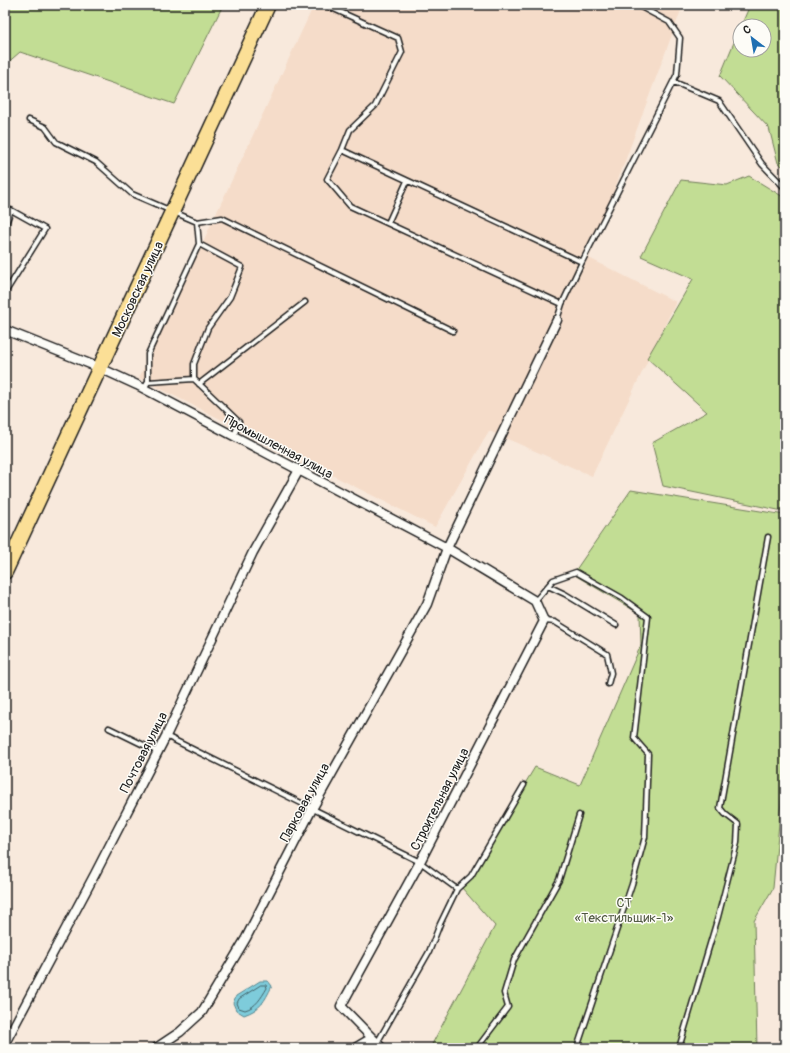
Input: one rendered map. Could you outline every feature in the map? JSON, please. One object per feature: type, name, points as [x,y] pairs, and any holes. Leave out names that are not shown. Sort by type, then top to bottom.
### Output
[{"type":"highway","name":"Московская улица","points":[[5,572],[268,5]]},
{"type":"street","name":"Парковая улица","points":[[156,1048],[180,1032],[202,1012],[246,938],[312,810],[427,604],[446,548],[557,320]]},
{"type":"street","name":"Промышленная улица","points":[[5,330],[146,386],[234,436],[446,548],[535,601]]},
{"type":"street","name":"Почтовая улица","points":[[5,1043],[158,752],[253,552],[299,470]]},
{"type":"street","points":[[535,601],[544,621]]},
{"type":"street","name":"Строительная улица","points":[[377,1043],[341,1006],[420,862],[544,621]]},
{"type":"street","points":[[355,1048],[377,1043]]},
{"type":"lane","points":[[325,5],[398,38],[402,52],[375,106],[350,130],[342,150],[327,179],[350,206],[562,304]]},
{"type":"lane","points":[[557,320],[562,304],[582,262],[677,74],[680,38],[669,22],[637,5]]},
{"type":"lane","points":[[674,82],[719,101],[762,164],[785,188]]},
{"type":"lane","points":[[29,120],[45,127],[56,142],[96,162],[132,194],[197,222],[222,218],[453,331]]},
{"type":"lane","points":[[342,150],[582,262]]},
{"type":"lane","points":[[388,223],[407,181]]},
{"type":"lane","points":[[5,226],[11,210],[45,229],[5,293]]},
{"type":"lane","points":[[194,379],[146,386],[148,354],[199,244],[197,222]]},
{"type":"lane","points":[[199,244],[242,267],[230,297],[208,328],[194,364],[194,379],[239,422],[234,436]]},
{"type":"lane","points":[[199,384],[306,302]]},
{"type":"lane","points":[[679,1048],[718,917],[737,843],[738,824],[720,808],[768,537]]},
{"type":"lane","points":[[535,601],[552,580],[576,572],[622,598],[648,617],[634,738],[648,754],[645,836],[632,884],[577,1048]]},
{"type":"lane","points":[[548,586],[565,594],[616,625]]},
{"type":"lane","points":[[544,621],[555,622],[607,654],[611,674],[608,684]]},
{"type":"lane","points":[[109,728],[158,752]]},
{"type":"lane","points":[[166,736],[312,810],[420,862],[457,889]]},
{"type":"lane","points":[[377,1043],[429,952],[440,924],[457,889],[471,876],[524,785]]},
{"type":"lane","points":[[477,1048],[508,1007],[504,993],[514,960],[559,880],[579,815]]},
{"type":"shaded area","points":[[314,5],[683,5],[589,258],[676,302],[592,476],[489,431],[435,527],[139,378]]},
{"type":"green space","points":[[5,5],[223,5],[174,104],[20,52],[5,65]]},
{"type":"green space","points":[[750,5],[785,5],[785,168],[778,163],[769,128],[720,76],[732,47],[732,58],[772,58],[772,18],[744,18]]},
{"type":"green space","points":[[749,176],[785,198],[785,510],[778,510],[663,486],[652,443],[707,412],[647,358],[693,279],[641,256],[681,180],[727,185]]},
{"type":"green space","name":"СТ «Текстильщик-1»","points":[[631,490],[785,515],[785,758],[773,888],[754,921],[757,1048],[430,1048],[495,926],[462,888],[535,767],[580,785],[641,645],[640,614],[573,574]]},
{"type":"water","points":[[260,981],[268,981],[272,986],[261,1004],[250,1013],[244,1015],[236,1010],[233,1003],[236,996]]}]
